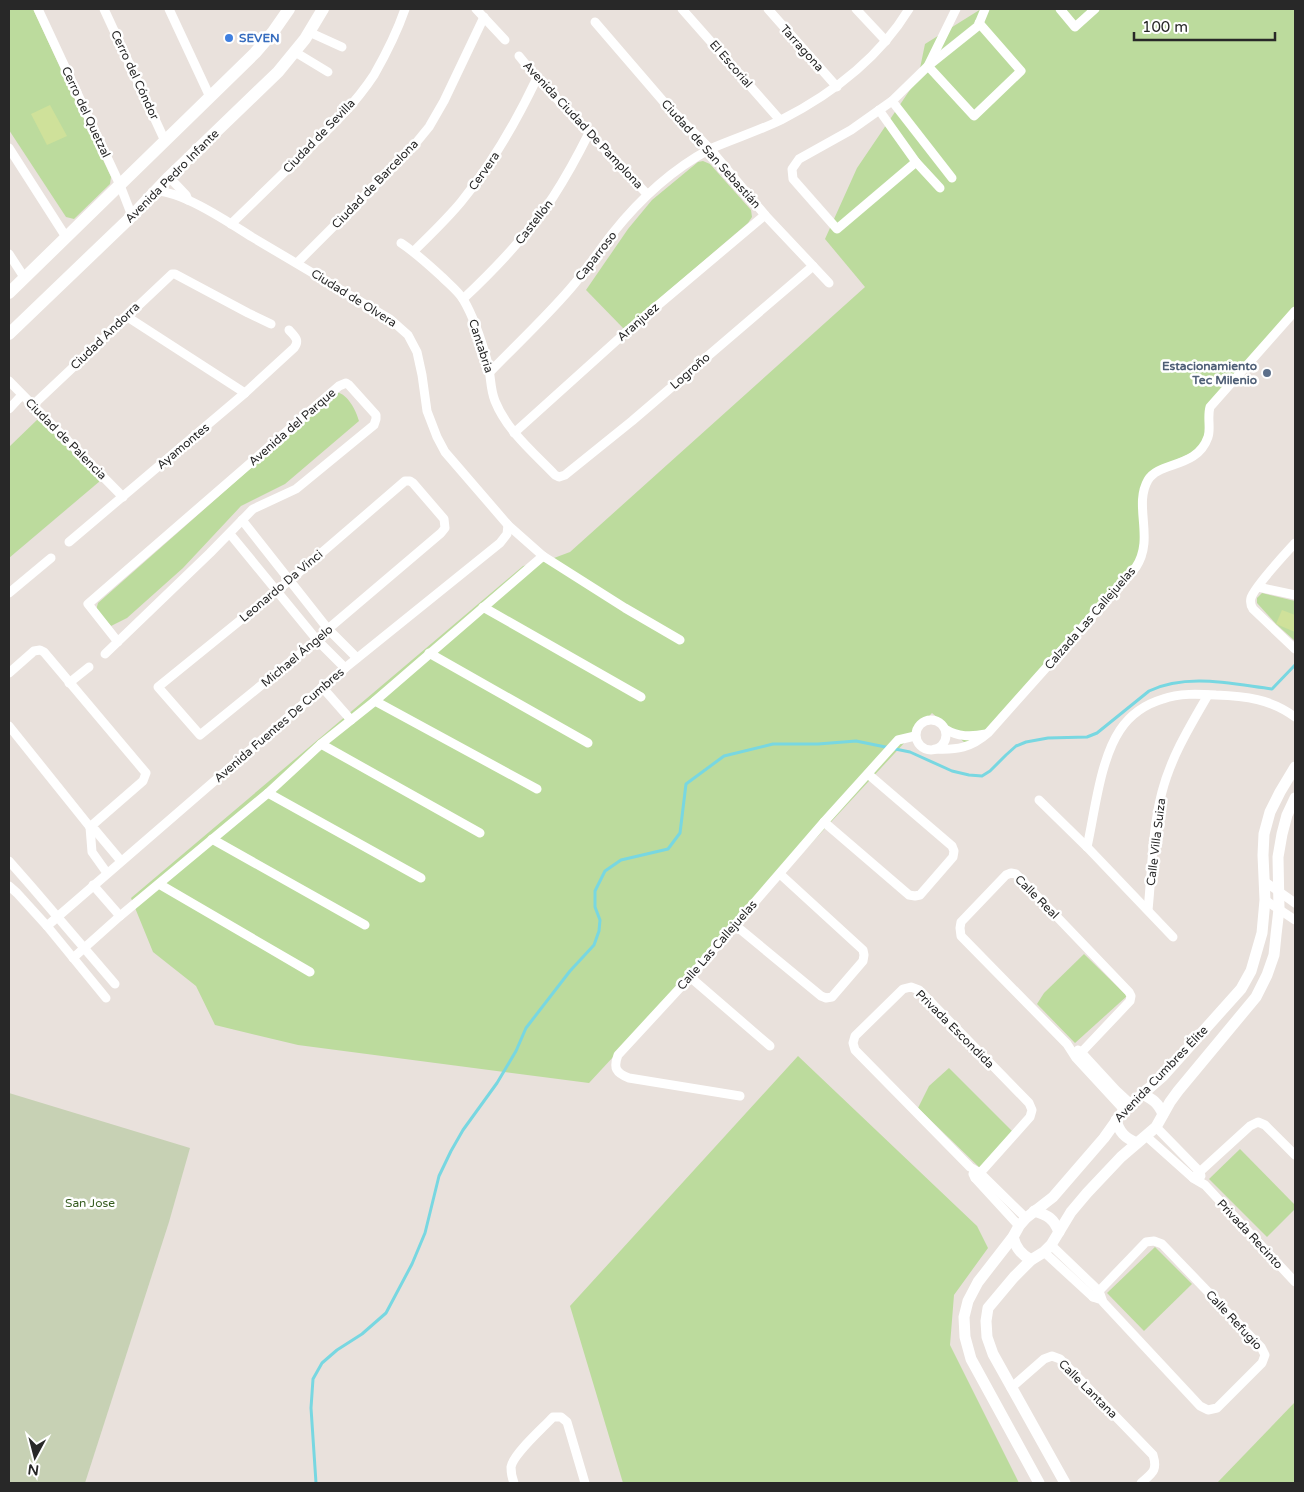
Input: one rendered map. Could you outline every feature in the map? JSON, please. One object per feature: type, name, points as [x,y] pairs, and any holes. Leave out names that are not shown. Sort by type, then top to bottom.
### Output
[{"type":"main road","points":[[9,292],[261,46],[289,9]]},
{"type":"main road","name":"Avenida Pedro Infante","points":[[9,334],[278,72],[295,52],[323,9]]},
{"type":"street","name":"Cerro del Quetzal","points":[[38,9],[120,185],[132,216]]},
{"type":"street","name":"Cerro del Cóndor","points":[[104,9],[165,141]]},
{"type":"street","points":[[169,9],[210,97]]},
{"type":"street","name":"Ciudad de Sevilla","points":[[231,224],[342,115],[358,96],[373,76],[386,53],[405,9]]},
{"type":"street","points":[[476,9],[504,40]]},
{"type":"street","name":"El Escorial","points":[[682,9],[780,120]]},
{"type":"street","name":"Tarragona","points":[[768,9],[837,87]]},
{"type":"street","points":[[856,9],[886,41]]},
{"type":"street","name":"Caparroso","points":[[490,372],[570,290],[614,232],[647,194],[676,170],[710,149],[780,120],[837,87],[886,41],[909,9]]},
{"type":"street","points":[[928,66],[956,9]]},
{"type":"street","points":[[916,162],[837,229],[793,179],[792,169],[799,159],[851,130],[892,101],[928,66],[978,26],[985,9]]},
{"type":"street","points":[[1060,9],[1075,27],[1095,9]]},
{"type":"street","name":"Ciudad de Barcelona","points":[[297,263],[411,149],[429,127],[444,101],[484,17]]},
{"type":"street","name":"Ciudad de San Sebastián","points":[[595,22],[663,101],[710,149],[765,215],[829,283]]},
{"type":"street","points":[[928,66],[974,116],[1021,71],[979,23]]},
{"type":"street","points":[[309,32],[342,47]]},
{"type":"street","points":[[295,52],[328,72]]},
{"type":"street","name":"Avenida Ciudad De Pamplona","points":[[519,56],[537,78],[647,194]]},
{"type":"street","name":"Cervera","points":[[414,251],[462,201],[495,155],[519,115],[537,78]]},
{"type":"street","points":[[892,101],[952,178]]},
{"type":"street","points":[[879,110],[916,162],[940,188]]},
{"type":"street","name":"Castellón","points":[[463,298],[506,256],[546,206],[572,166],[589,133]]},
{"type":"street","points":[[9,148],[66,237]]},
{"type":"street","name":"Ciudad de Olvera","points":[[169,177],[189,200]]},
{"type":"street","name":"Ciudad de Olvera","points":[[156,191],[165,191],[189,200],[390,319],[408,335],[413,344],[420,363],[427,411],[437,438],[445,452],[508,525],[542,556],[680,640]]},
{"type":"street","name":"Aranjuez","points":[[514,433],[625,333],[765,215]]},
{"type":"street","name":"Cantabria","points":[[401,243],[414,251],[463,298],[476,326],[490,372],[494,400],[500,412],[514,433],[555,475],[559,477],[565,475]]},
{"type":"street","points":[[9,254],[24,277]]},
{"type":"street","name":"Logroño","points":[[565,475],[632,421],[813,266]]},
{"type":"street","name":"Ciudad Andorra","points":[[32,406],[169,275],[175,274],[180,276],[270,324]]},
{"type":"street","name":"Calzada Las Callejuelas","points":[[935,749],[953,750],[962,748],[978,742],[988,733],[1136,567],[1142,557],[1144,547],[1143,500],[1148,480],[1154,472],[1187,461],[1204,446],[1210,435],[1208,418],[1210,407],[1295,311]]},
{"type":"street","points":[[126,316],[245,393]]},
{"type":"street","name":"Ayamontes","points":[[69,542],[245,393],[294,348],[298,344],[297,339],[289,330]]},
{"type":"street","name":"Ciudad de Palencia","points":[[9,381],[123,497]]},
{"type":"street","name":"Avenida del Parque","points":[[105,654],[118,642],[230,534],[253,509],[296,489],[374,425],[376,415],[349,385],[346,383],[340,386],[88,604],[118,642]]},
{"type":"street","points":[[9,409],[22,395]]},
{"type":"street","name":"Michael Ángelo","points":[[158,687],[200,735],[317,640],[445,528],[444,519],[413,483],[407,480],[402,483]]},
{"type":"street","name":"Leonardo Da Vinci","points":[[158,687],[290,580],[402,483]]},
{"type":"street","points":[[242,520],[328,629],[357,658]]},
{"type":"street","name":"Avenida Fuentes De Cumbres","points":[[47,926],[322,687],[500,543],[507,534],[508,525]]},
{"type":"street","points":[[230,534],[317,640],[345,668]]},
{"type":"street","points":[[1295,543],[1258,587],[1251,597],[1250,604],[1252,609],[1295,649]]},
{"type":"street","points":[[73,958],[120,916],[268,793],[321,744],[375,701],[542,556]]},
{"type":"street","points":[[11,588],[51,558]]},
{"type":"street","points":[[1258,587],[1295,594]]},
{"type":"street","points":[[483,607],[641,697]]},
{"type":"street","points":[[9,673],[34,651],[40,650],[44,652],[146,773],[143,781],[90,827]]},
{"type":"street","points":[[429,653],[588,743]]},
{"type":"street","points":[[69,683],[88,667]]},
{"type":"street","points":[[322,687],[351,720]]},
{"type":"street","points":[[1087,847],[1109,751],[1120,729],[1137,711],[1163,698],[1184,695],[1243,696],[1267,701],[1295,717]]},
{"type":"street","name":"Calle Villa Suiza","points":[[1148,910],[1156,821],[1162,792],[1183,737],[1208,695]]},
{"type":"street","points":[[375,701],[537,789]]},
{"type":"street","points":[[945,729],[946,734],[943,743],[935,749],[925,749],[917,742],[915,736],[917,728],[928,719],[938,721],[945,729],[964,736],[988,733]]},
{"type":"street","points":[[9,726],[90,827],[95,830],[121,861]]},
{"type":"street","name":"Calle Las Callejuelas","points":[[740,1096],[629,1078],[621,1075],[615,1068],[618,1055],[690,977],[824,822],[892,749],[898,740],[915,736]]},
{"type":"street","points":[[321,744],[480,832]]},
{"type":"street","name":"Avenida Cumbres Élite","points":[[1040,1483],[971,1359],[964,1318],[968,1301],[978,1282],[1027,1218],[1053,1197],[1104,1138],[1127,1106],[1163,1076],[1240,990],[1251,971],[1262,933],[1265,900],[1264,834],[1270,812],[1295,767]]},
{"type":"street","points":[[824,822],[909,895],[920,895],[952,857],[954,851],[952,846],[868,774]]},
{"type":"street","points":[[268,793],[421,878]]},
{"type":"street","name":"Avenida Cumbres Élite","points":[[988,1308],[1002,1289],[1031,1260],[1048,1249],[1070,1212],[1120,1157],[1156,1127],[1178,1092],[1256,997],[1274,955],[1279,909],[1278,857],[1287,815],[1295,798]]},
{"type":"street","points":[[1039,800],[1173,937]]},
{"type":"street","points":[[90,827],[92,852],[107,873]]},
{"type":"street","points":[[212,839],[365,925]]},
{"type":"street","points":[[9,862],[115,984]]},
{"type":"street","name":"Calle Real","points":[[1078,1055],[1130,1001],[1131,996],[1016,874],[1011,872],[961,922],[962,936],[1067,1044],[1078,1055],[1116,1090],[1127,1106]]},
{"type":"street","points":[[735,925],[821,996],[826,998],[832,997],[863,961],[863,950],[780,874]]},
{"type":"street","points":[[1264,881],[1295,903]]},
{"type":"street","points":[[159,884],[310,972]]},
{"type":"street","points":[[93,885],[120,916]]},
{"type":"street","points":[[9,886],[47,926],[106,998]]},
{"type":"street","points":[[1265,900],[1295,920]]},
{"type":"street","points":[[690,977],[770,1046]]},
{"type":"street","name":"Privada Escondida","points":[[977,1175],[1030,1117],[1032,1110],[1029,1104],[919,990],[911,987],[903,989],[855,1036],[853,1043],[855,1050],[977,1175],[1027,1218]]},
{"type":"street","points":[[1213,1020],[1227,1032]]},
{"type":"street","points":[[1142,1094],[1155,1101],[1163,1114]]},
{"type":"street","points":[[1116,1120],[1122,1135],[1128,1140],[1142,1140]]},
{"type":"street","points":[[1196,1175],[1250,1126],[1258,1122],[1265,1125],[1295,1155]]},
{"type":"street","name":"Privada Recinto","points":[[1156,1127],[1196,1175],[1295,1282]]},
{"type":"street","name":"Privada Recinto","points":[[1142,1140],[1196,1175]]},
{"type":"street","points":[[1027,1218],[1049,1216],[1055,1222],[1059,1232]]},
{"type":"street","points":[[1013,1237],[1018,1250],[1022,1255],[1031,1260]]},
{"type":"street","name":"Calle Refugio","points":[[1048,1249],[1096,1294],[1200,1406],[1208,1410],[1217,1408],[1262,1363],[1265,1355],[1261,1347],[1162,1244],[1154,1241],[1146,1242],[1096,1294]]},
{"type":"street","points":[[968,1301],[988,1308],[986,1321],[987,1337],[993,1354],[1065,1483]]},
{"type":"street","name":"Calle Lantana","points":[[1011,1388],[1044,1359],[1052,1356],[1060,1359],[1153,1455],[1156,1464],[1154,1471],[1141,1483]]},
{"type":"street","points":[[514,1483],[511,1466],[515,1457],[553,1417],[561,1417],[567,1422],[585,1483]]},
{"type":"green space","points":[[9,9],[33,9],[111,177],[110,184],[74,219],[66,217],[9,130]]},
{"type":"green space","points":[[981,9],[1295,9],[1295,308],[1208,409],[1209,434],[1201,448],[1176,460],[1146,481],[1142,539],[1136,565],[987,734],[965,743],[932,713],[589,1083],[298,1045],[215,1025],[196,986],[153,952],[131,898],[523,566],[546,561],[570,552],[865,287],[825,239],[857,168],[918,78],[925,44]]},
{"type":"green space","points":[[50,105],[67,136],[47,145],[31,114]]},
{"type":"green space","points":[[703,161],[710,164],[751,210],[752,217],[748,223],[624,329],[586,290],[628,229],[652,200],[698,162]]},
{"type":"green space","points":[[337,392],[345,396],[356,412],[359,421],[285,484],[241,506],[183,568],[127,618],[111,626],[96,610],[98,603]]},
{"type":"green space","points":[[39,418],[100,481],[9,558],[9,447]]},
{"type":"green space","points":[[1262,593],[1295,601],[1295,641],[1257,603],[1257,598]]},
{"type":"green space","points":[[1282,610],[1295,615],[1295,632],[1276,624]]},
{"type":"green space","points":[[1084,954],[1127,996],[1075,1043],[1037,1004],[1044,993]]},
{"type":"green space","points":[[798,1056],[977,1226],[988,1248],[954,1295],[950,1345],[1019,1483],[623,1483],[570,1306]]},
{"type":"green space","points":[[949,1068],[1013,1132],[980,1168],[918,1108],[929,1086]]},
{"type":"green space","name":"San Jose","points":[[9,1093],[190,1148],[169,1222],[85,1483],[9,1483]]},
{"type":"green space","points":[[1240,1149],[1295,1205],[1295,1209],[1267,1237],[1209,1179]]},
{"type":"green space","points":[[1155,1247],[1192,1284],[1144,1331],[1107,1293]]},
{"type":"green space","points":[[1295,1402],[1295,1483],[1217,1483]]},
{"type":"waterway","points":[[316,1483],[311,1408],[313,1379],[322,1363],[337,1350],[362,1334],[386,1313],[412,1264],[425,1233],[439,1176],[451,1151],[463,1130],[497,1083],[516,1051],[526,1028],[570,971],[594,945],[599,931],[600,920],[595,907],[595,891],[605,871],[621,860],[668,849],[680,833],[686,784],[724,756],[773,744],[818,744],[856,741],[910,752],[952,771],[982,776],[990,771],[1016,746],[1026,742],[1048,738],[1087,737],[1097,733],[1149,691],[1179,682],[1194,681],[1210,681],[1272,689],[1295,665]]},
{"type":"place","name":"SEVEN","points":[[229,38]]},
{"type":"place","name":"Estacionamiento Tec Milenio","points":[[1267,373]]}]
